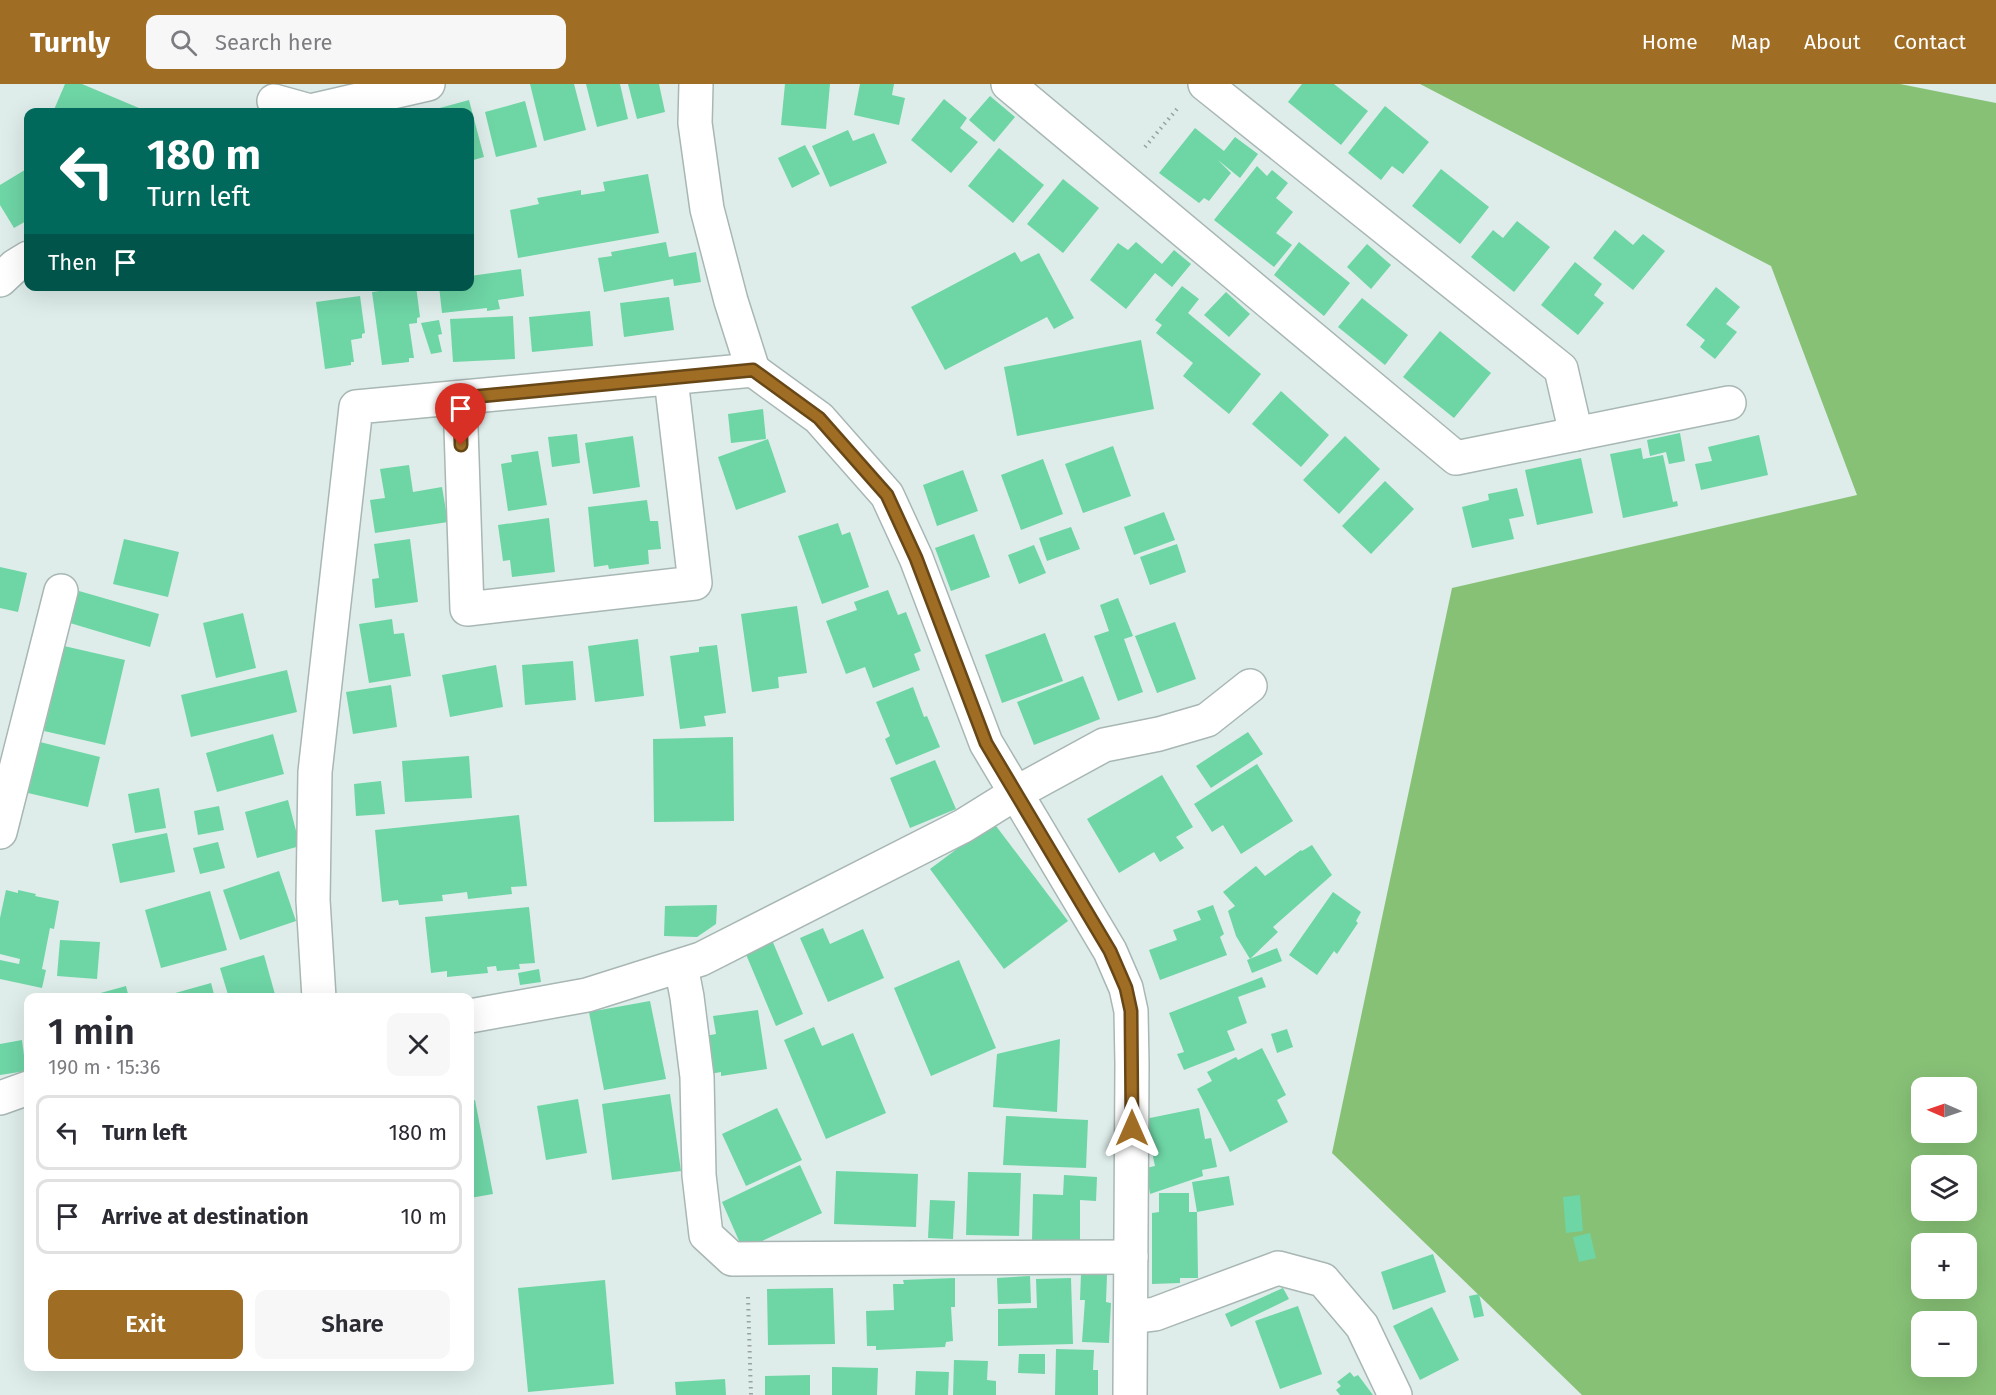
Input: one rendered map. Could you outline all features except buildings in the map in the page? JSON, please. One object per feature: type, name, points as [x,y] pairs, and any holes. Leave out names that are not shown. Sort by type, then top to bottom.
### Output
[{"type":"street","points":[[323,108],[428,84]]},
{"type":"street","points":[[696,84],[694,123],[707,209],[731,301],[753,370],[819,418],[887,495],[916,558],[986,743],[1110,951],[1126,988],[1131,1011],[1132,1032],[1130,1395]]},
{"type":"street","points":[[1008,84],[1456,458],[1729,403]]},
{"type":"street","points":[[1194,92],[1561,369],[1576,434]]},
{"type":"street","points":[[275,99],[301,108]]},
{"type":"street","points":[[0,280],[24,260]]},
{"type":"street","points":[[319,993],[313,900],[315,772],[356,408],[753,370]]},
{"type":"street","points":[[460,398],[467,609],[695,583],[671,379]]},
{"type":"street","points":[[0,832],[61,591]]},
{"type":"street","points":[[474,1015],[587,996],[701,959],[953,832],[1016,793],[1104,745],[1160,734],[1207,720],[1250,686]]},
{"type":"street","points":[[681,966],[697,1077],[699,1175],[706,1235],[732,1259],[1131,1257]]},
{"type":"street","points":[[0,1098],[24,1089]]},
{"type":"street","points":[[1131,1317],[1155,1314],[1278,1268],[1323,1280],[1362,1326],[1395,1395]]},
{"type":"path","points":[[1120,177],[1194,92]]},
{"type":"path","points":[[746,1259],[751,1395]]},
{"type":"green space","points":[[1420,84],[1900,84],[1996,103],[1996,1395],[1582,1395],[1332,1153],[1452,588],[1857,495],[1771,266]]},
{"type":"route","points":[[461,445],[460,398],[753,370],[819,418],[887,495],[916,558],[986,743],[1110,951],[1126,988],[1131,1011],[1132,1128]]}]
